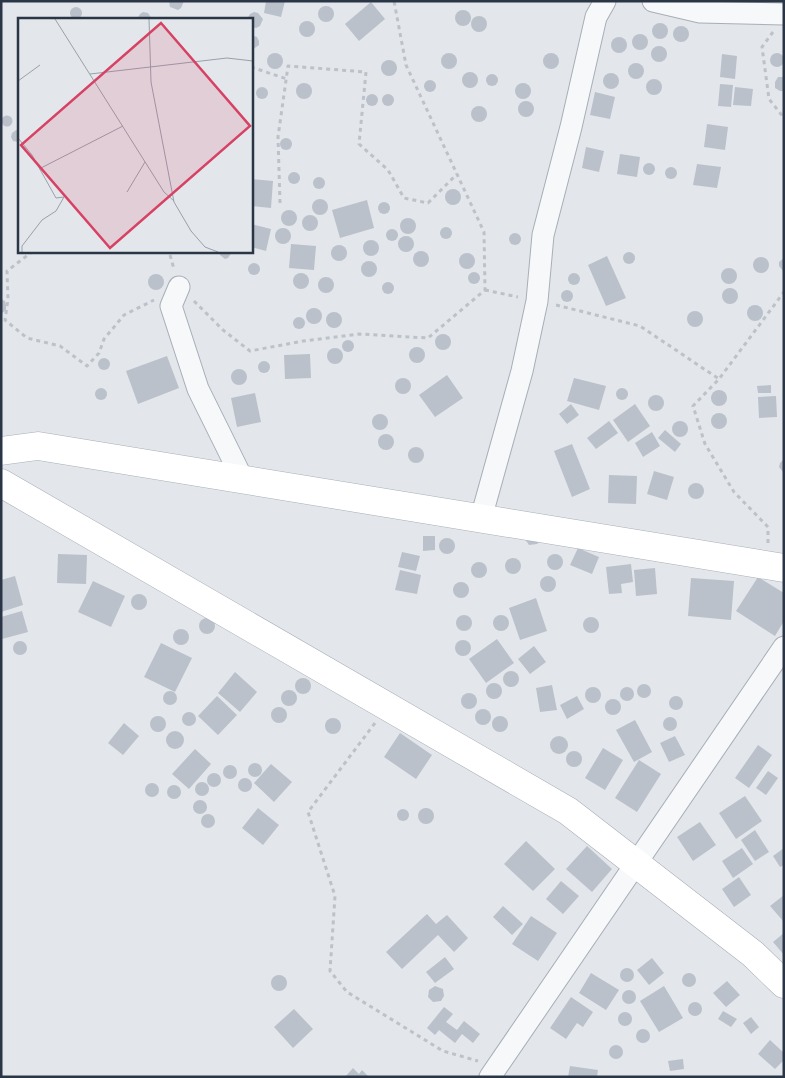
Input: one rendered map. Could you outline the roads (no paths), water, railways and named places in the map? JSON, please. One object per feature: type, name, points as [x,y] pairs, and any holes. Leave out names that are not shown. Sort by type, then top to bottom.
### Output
[{"type":"street","points":[[481,518],[522,371],[537,301],[543,235],[571,127],[596,17],[605,1]]},
{"type":"street","points":[[653,1],[700,12],[778,23]]},
{"type":"street","points":[[179,287],[171,306],[198,388],[244,480]]},
{"type":"street","points":[[1,451],[38,446],[776,567]]},
{"type":"street","points":[[1,483],[568,811],[753,954],[784,984]]},
{"type":"street","points":[[494,1071],[784,647]]}]
